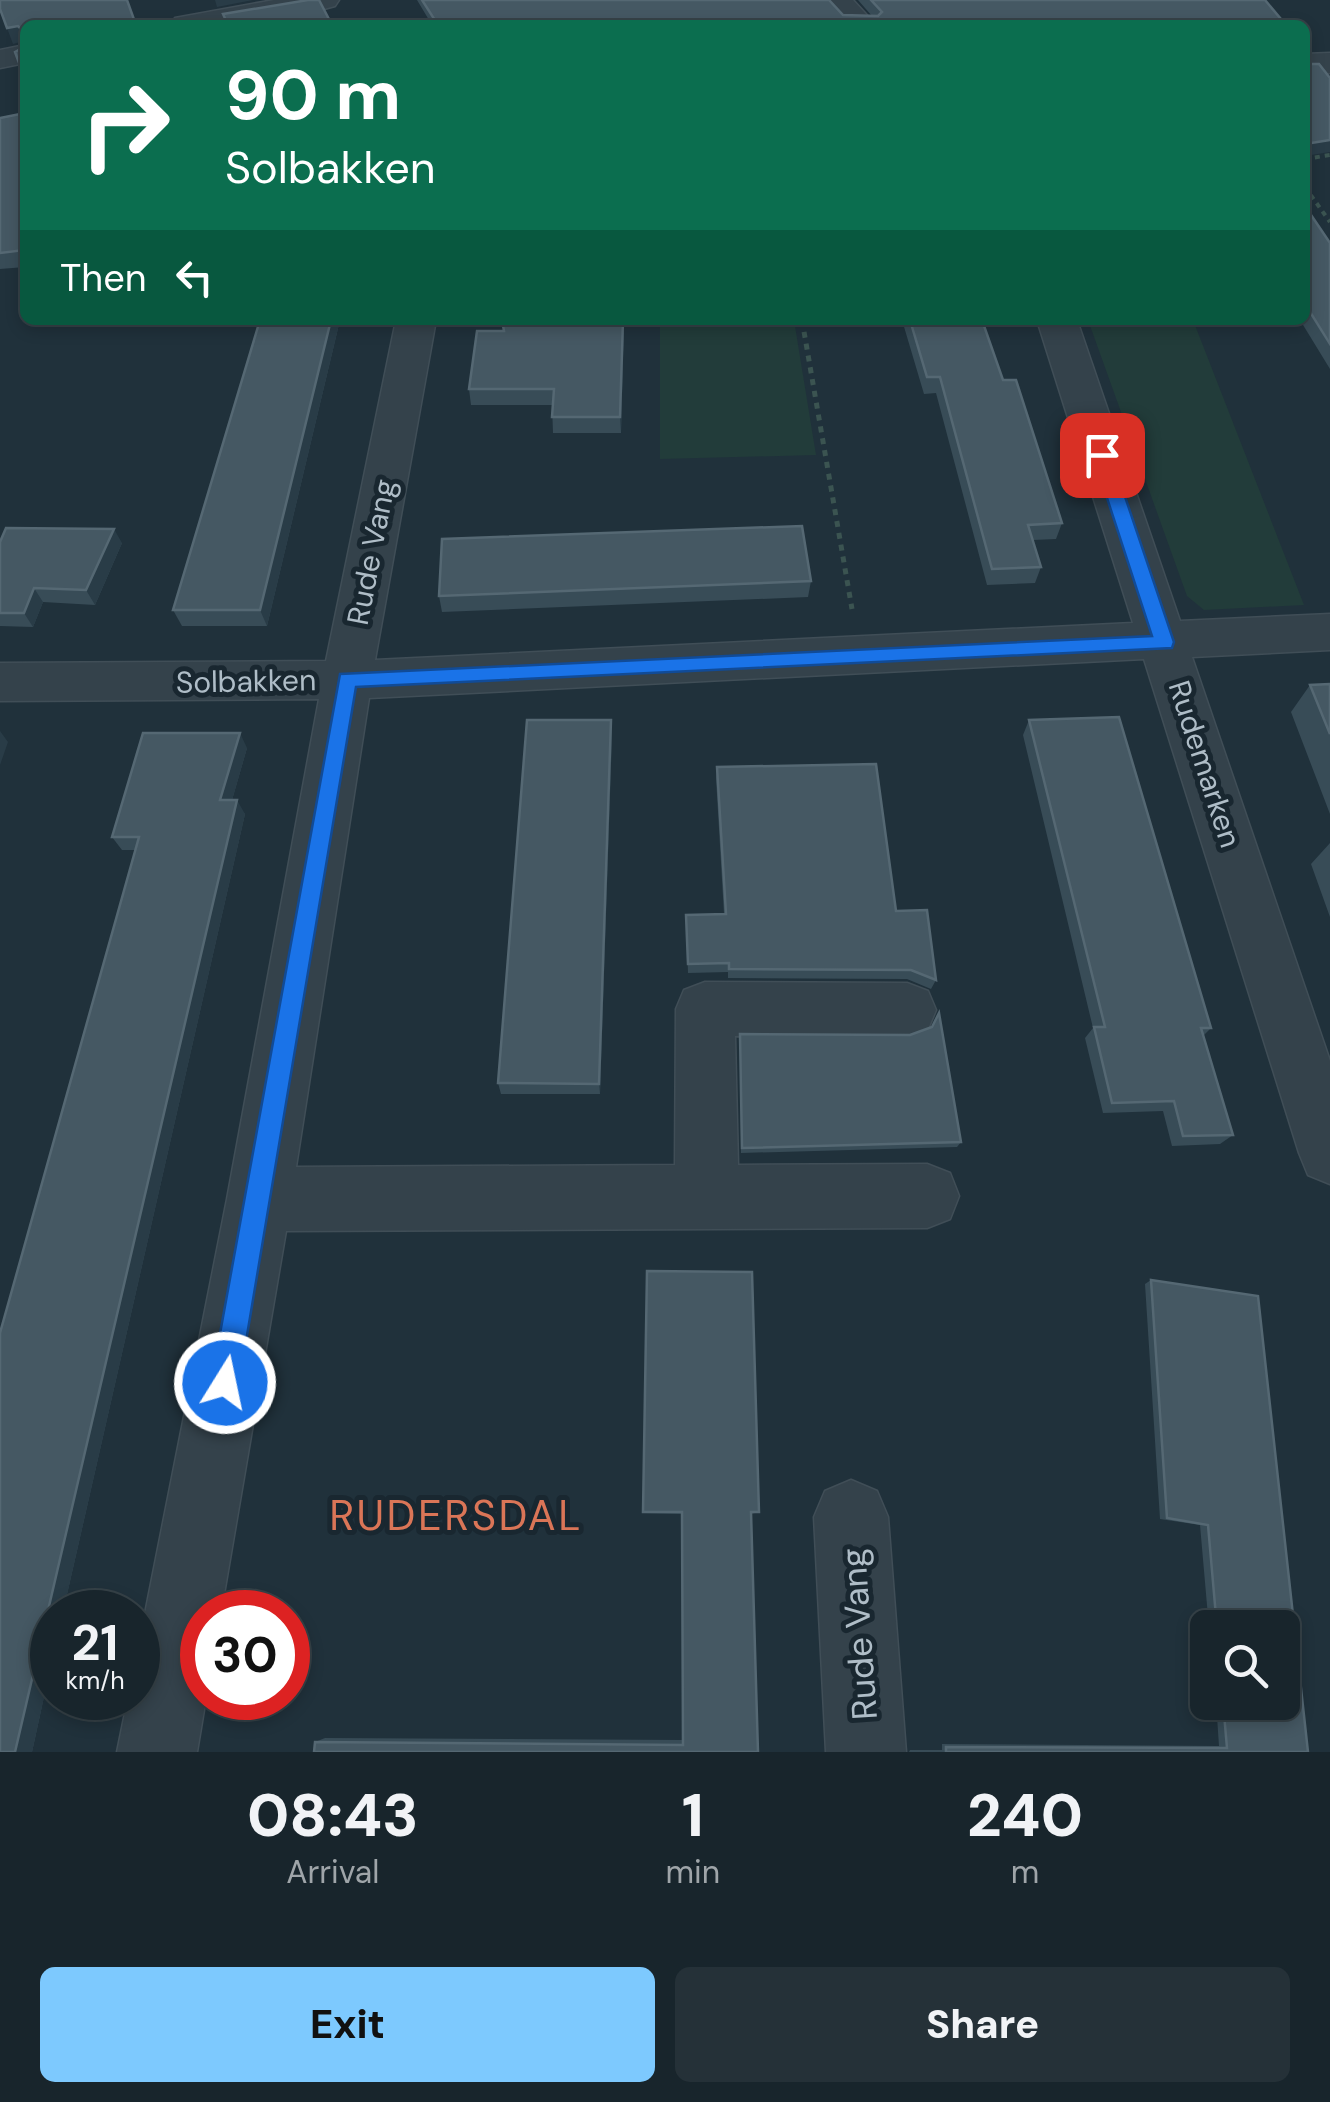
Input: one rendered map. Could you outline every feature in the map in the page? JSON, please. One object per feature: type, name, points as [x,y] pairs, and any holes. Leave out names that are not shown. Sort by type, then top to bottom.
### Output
[{"type":"street","points":[[214,20],[324,0]]},
{"type":"street","points":[[836,0],[855,20]]},
{"type":"street","name":"Rude Vang","points":[[157,1752],[259,1199],[347,680],[415,325]]},
{"type":"street","name":"Rudemarken","points":[[1058,325],[1330,1152]]},
{"type":"street","name":"Solbakken","points":[[0,682],[347,680],[1330,632]]},
{"type":"street","points":[[707,1196],[704,1009],[907,1010]]},
{"type":"street","points":[[259,1199],[927,1196]]},
{"type":"street","name":"Rude Vang","points":[[851,1517],[866,1752]]},
{"type":"path","points":[[1310,194],[1330,222]]},
{"type":"path","points":[[803,325],[860,656]]},
{"type":"green space","points":[[660,325],[795,325],[816,455],[660,459]]},
{"type":"green space","points":[[1090,325],[1195,325],[1304,605],[1204,610],[1187,596]]},
{"type":"building","points":[[0,0],[127,0],[134,20],[20,20],[20,28],[7,28]]},
{"type":"building","points":[[319,0],[329,20],[226,20],[223,14]]},
{"type":"building","points":[[422,0],[829,0],[843,15],[878,16],[882,12],[871,0],[1265,0],[1282,20],[435,20]]},
{"type":"building","points":[[1310,64],[1319,64],[1330,78],[1330,140],[1310,143]]},
{"type":"building","points":[[20,114],[20,251],[0,253],[0,118]]},
{"type":"building","points":[[1310,213],[1330,243],[1330,344],[1310,312]]},
{"type":"building","points":[[258,325],[330,325],[260,610],[173,610]]},
{"type":"building","points":[[503,325],[623,325],[620,417],[552,417],[554,389],[469,389],[477,331],[504,331]]},
{"type":"building","points":[[911,325],[984,325],[1003,380],[1016,380],[1062,523],[1028,525],[1041,567],[992,569],[940,377],[927,377]]},
{"type":"building","points":[[802,526],[811,581],[439,596],[442,539]]},
{"type":"building","points":[[6,528],[114,529],[86,590],[34,588],[24,613],[0,613],[0,542]]},
{"type":"building","points":[[1330,684],[1330,734],[1310,685]]},
{"type":"building","points":[[1119,717],[1211,1028],[1201,1028],[1233,1135],[1183,1136],[1174,1101],[1112,1103],[1094,1027],[1105,1027],[1029,720]]},
{"type":"building","points":[[527,720],[611,720],[599,1084],[498,1083]]},
{"type":"building","points":[[143,733],[240,733],[220,800],[237,800],[53,1590],[30,1590],[30,1688],[15,1752],[0,1752],[0,1333],[139,837],[112,837]]},
{"type":"building","points":[[876,764],[896,911],[927,910],[936,980],[911,970],[729,969],[729,963],[688,964],[686,915],[726,914],[717,767]]},
{"type":"building","points":[[939,1013],[961,1142],[742,1148],[740,1034],[910,1035],[932,1027]]},
{"type":"building","points":[[647,1271],[752,1272],[759,1512],[751,1512],[758,1752],[314,1752],[315,1742],[683,1745],[682,1512],[643,1512]]},
{"type":"building","points":[[1151,1280],[1258,1296],[1292,1610],[1215,1610],[1208,1525],[1167,1518]]},
{"type":"building","points":[[1300,1679],[1308,1752],[946,1752],[946,1747],[1227,1748],[1225,1720],[1300,1720]]},
{"type":"district","name":"RUDERSDAL","points":[[456,1515]]},
{"type":"route","points":[[225,1383],[347,680],[1164,642],[1102,455]]}]
